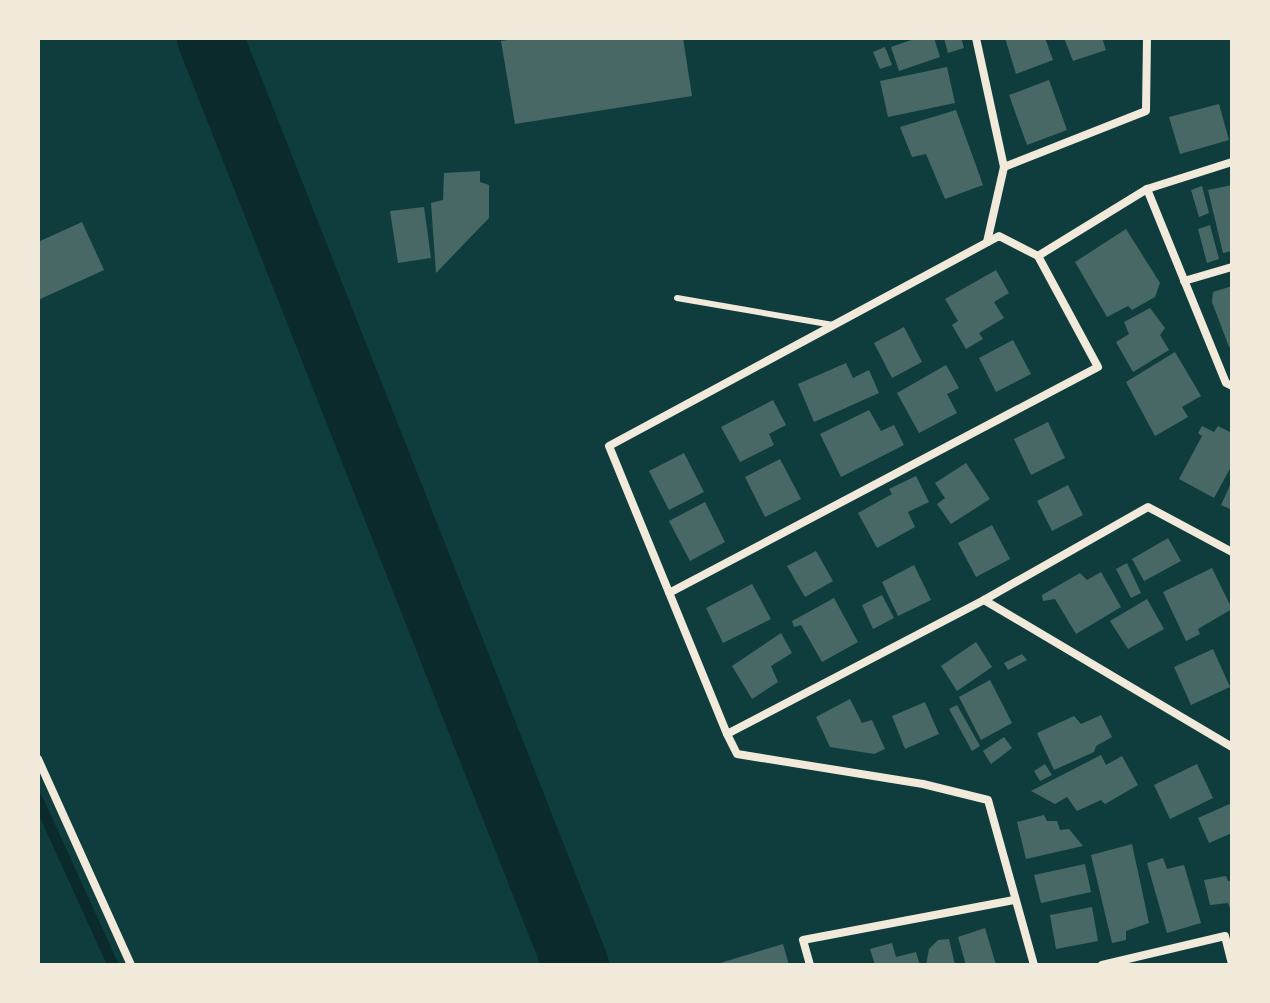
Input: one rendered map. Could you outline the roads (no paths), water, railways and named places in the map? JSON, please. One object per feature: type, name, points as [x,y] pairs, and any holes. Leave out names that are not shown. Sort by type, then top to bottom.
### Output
[{"type":"street","points":[[976,38],[1004,167],[987,242]]},
{"type":"street","points":[[1004,167],[1146,111],[1147,38]]},
{"type":"street","points":[[1038,256],[1147,189],[1232,162]]},
{"type":"street","points":[[1147,189],[1226,383],[1232,386]]},
{"type":"street","points":[[669,593],[1098,367],[1038,256],[999,236],[609,446],[669,593],[727,734],[737,754],[923,784],[988,800],[1034,965]]},
{"type":"street","points":[[1184,281],[1232,267]]},
{"type":"street","points":[[727,734],[984,600],[1148,507],[1232,552]]},
{"type":"street","points":[[984,600],[1232,747]]},
{"type":"street","points":[[38,759],[131,965]]},
{"type":"street","points":[[810,965],[803,940],[1014,900]]},
{"type":"street","points":[[1102,965],[1225,936],[1232,964]]},
{"type":"lane","points":[[677,298],[833,325]]},
{"type":"waterway","points":[[210,38],[576,965]]},
{"type":"waterway","points":[[38,800],[113,965]]}]
